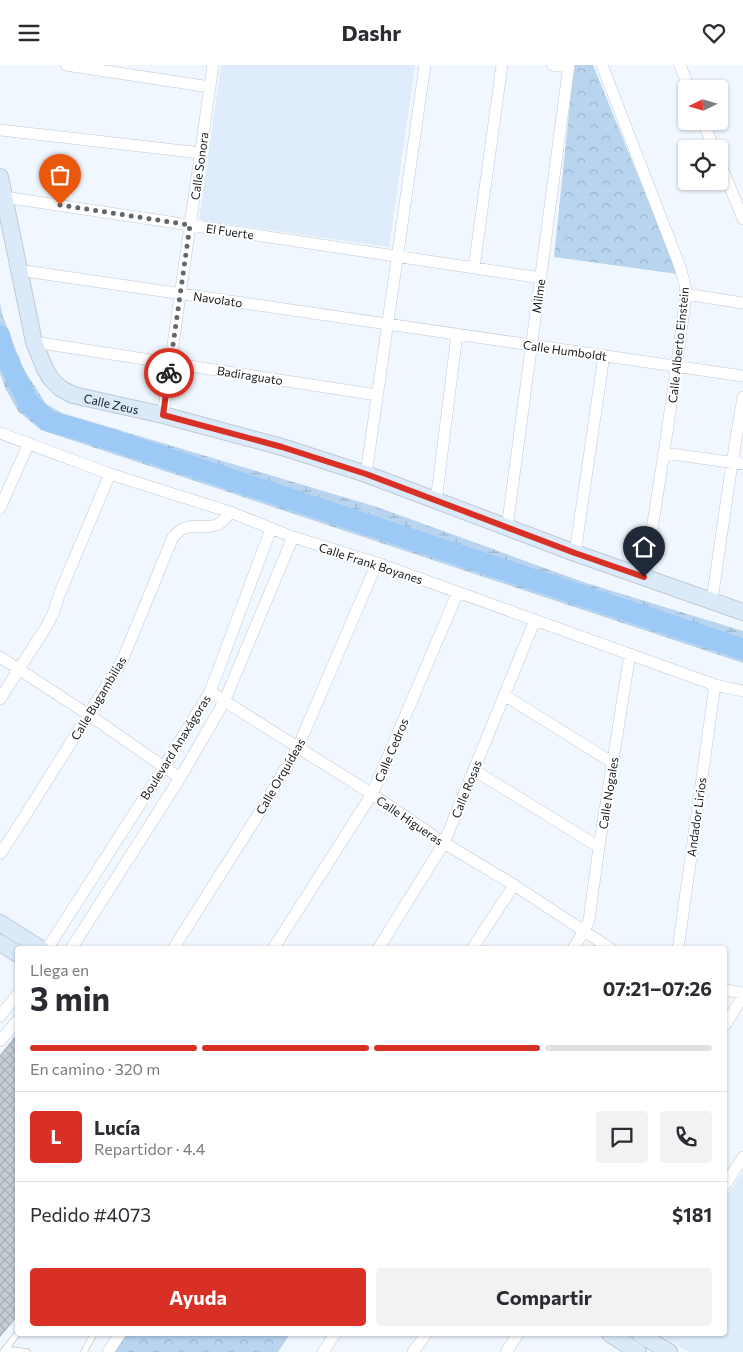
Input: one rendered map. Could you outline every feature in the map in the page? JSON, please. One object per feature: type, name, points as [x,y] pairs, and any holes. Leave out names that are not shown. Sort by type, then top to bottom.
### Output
[{"type":"street","points":[[66,65],[210,87]]},
{"type":"street","name":"Calle Sonora","points":[[163,415],[213,65]]},
{"type":"street","points":[[366,474],[425,65]]},
{"type":"street","points":[[474,268],[502,65]]},
{"type":"street","points":[[552,65],[569,66]]},
{"type":"street","name":"Calle Alberto Einstein","points":[[602,65],[686,285],[665,453],[644,577]]},
{"type":"street","points":[[680,65],[686,80]]},
{"type":"street","name":"Milme","points":[[508,527],[569,66]]},
{"type":"street","points":[[0,130],[200,153]]},
{"type":"street","name":"Calle Zeus","points":[[0,177],[34,342],[45,369],[60,388],[72,395],[163,415],[282,447],[366,474],[575,553],[743,612]]},
{"type":"street","points":[[728,182],[743,219]]},
{"type":"street","name":"El Fuerte","points":[[4,197],[541,278]]},
{"type":"street","name":"Navolato","points":[[18,270],[388,324]]},
{"type":"street","points":[[686,294],[743,303]]},
{"type":"street","name":"Calle Humboldt","points":[[388,324],[743,376]]},
{"type":"street","points":[[436,501],[457,334]]},
{"type":"street","name":"Badiraguato","points":[[34,342],[377,395]]},
{"type":"street","points":[[575,553],[604,355]]},
{"type":"street","points":[[712,601],[737,463],[743,397]]},
{"type":"street","name":"Calle Frank Boyanes","points":[[0,433],[110,473],[230,512],[293,537],[377,563],[715,685],[743,691]]},
{"type":"street","points":[[0,509],[29,443]]},
{"type":"street","points":[[665,453],[737,463]]},
{"type":"street","points":[[0,699],[53,614],[59,595],[110,473]]},
{"type":"street","name":"Calle Bugambilias","points":[[0,854],[122,661],[173,537],[180,530],[189,527],[216,526],[224,522],[230,512]]},
{"type":"street","name":"Boulevard Anaxágoras","points":[[49,946],[210,692],[271,529]]},
{"type":"street","name":"Boulevard Anaxágoras","points":[[73,946],[180,778],[224,702],[293,537]]},
{"type":"street","name":"Calle Orquídeas","points":[[175,946],[263,807],[298,747],[377,563]]},
{"type":"street","name":"Calle Cedros","points":[[275,946],[372,794],[458,592]]},
{"type":"street","name":"Calle Rosas","points":[[380,946],[444,843],[535,620]]},
{"type":"street","name":"Calle Nogales","points":[[575,946],[589,920],[630,654]]},
{"type":"street","points":[[0,657],[180,778]]},
{"type":"street","name":"Andador Lirios","points":[[678,946],[715,685]]},
{"type":"street","name":"Calle Higueras","points":[[210,692],[606,946]]},
{"type":"street","points":[[504,695],[613,763]]},
{"type":"street","points":[[474,769],[599,847]]},
{"type":"street","points":[[474,946],[514,885]]},
{"type":"street","points":[[0,923],[36,946]]},
{"type":"street","points":[[0,943],[15,952]]},
{"type":"street","points":[[727,991],[743,995],[727,1022]]},
{"type":"street","points":[[0,1016],[15,997]]},
{"type":"street","points":[[0,1041],[15,1024]]},
{"type":"street","points":[[727,1182],[743,1157]]},
{"type":"street","points":[[108,1352],[119,1336]]},
{"type":"street","points":[[323,1352],[334,1336]]},
{"type":"street","points":[[413,1352],[425,1336]]},
{"type":"street","points":[[506,1352],[517,1336]]},
{"type":"street","points":[[643,1336],[669,1352]]},
{"type":"street","points":[[627,1338],[638,1352]]},
{"type":"lane","points":[[4,1351],[16,1336]]},
{"type":"lane","points":[[84,1352],[92,1336]]},
{"type":"lane","points":[[4,1351],[27,1352]]},
{"type":"shaded area","points":[[221,65],[415,65],[389,247],[199,220]]},
{"type":"shaded area","points":[[743,1171],[743,1352],[689,1352],[662,1336],[727,1336],[727,1196]]},
{"type":"green space","points":[[574,65],[593,65],[678,274],[554,257]]},
{"type":"green space","points":[[0,303],[2,314],[23,368],[46,404],[62,413],[377,507],[586,583],[743,631],[743,663],[41,430],[18,411],[5,388],[0,373]]},
{"type":"green space","points":[[119,1336],[289,1336],[278,1352],[108,1352]]},
{"type":"building","points":[[15,1036],[15,1320],[0,1337],[0,1055]]},
{"type":"waterway","points":[[0,336],[3,350],[28,402],[48,421],[97,435],[743,649]]},
{"type":"way so far","points":[[60,205],[190,225],[169,373]]},
{"type":"route","points":[[169,373],[163,415],[282,447],[366,474],[644,577]]}]
